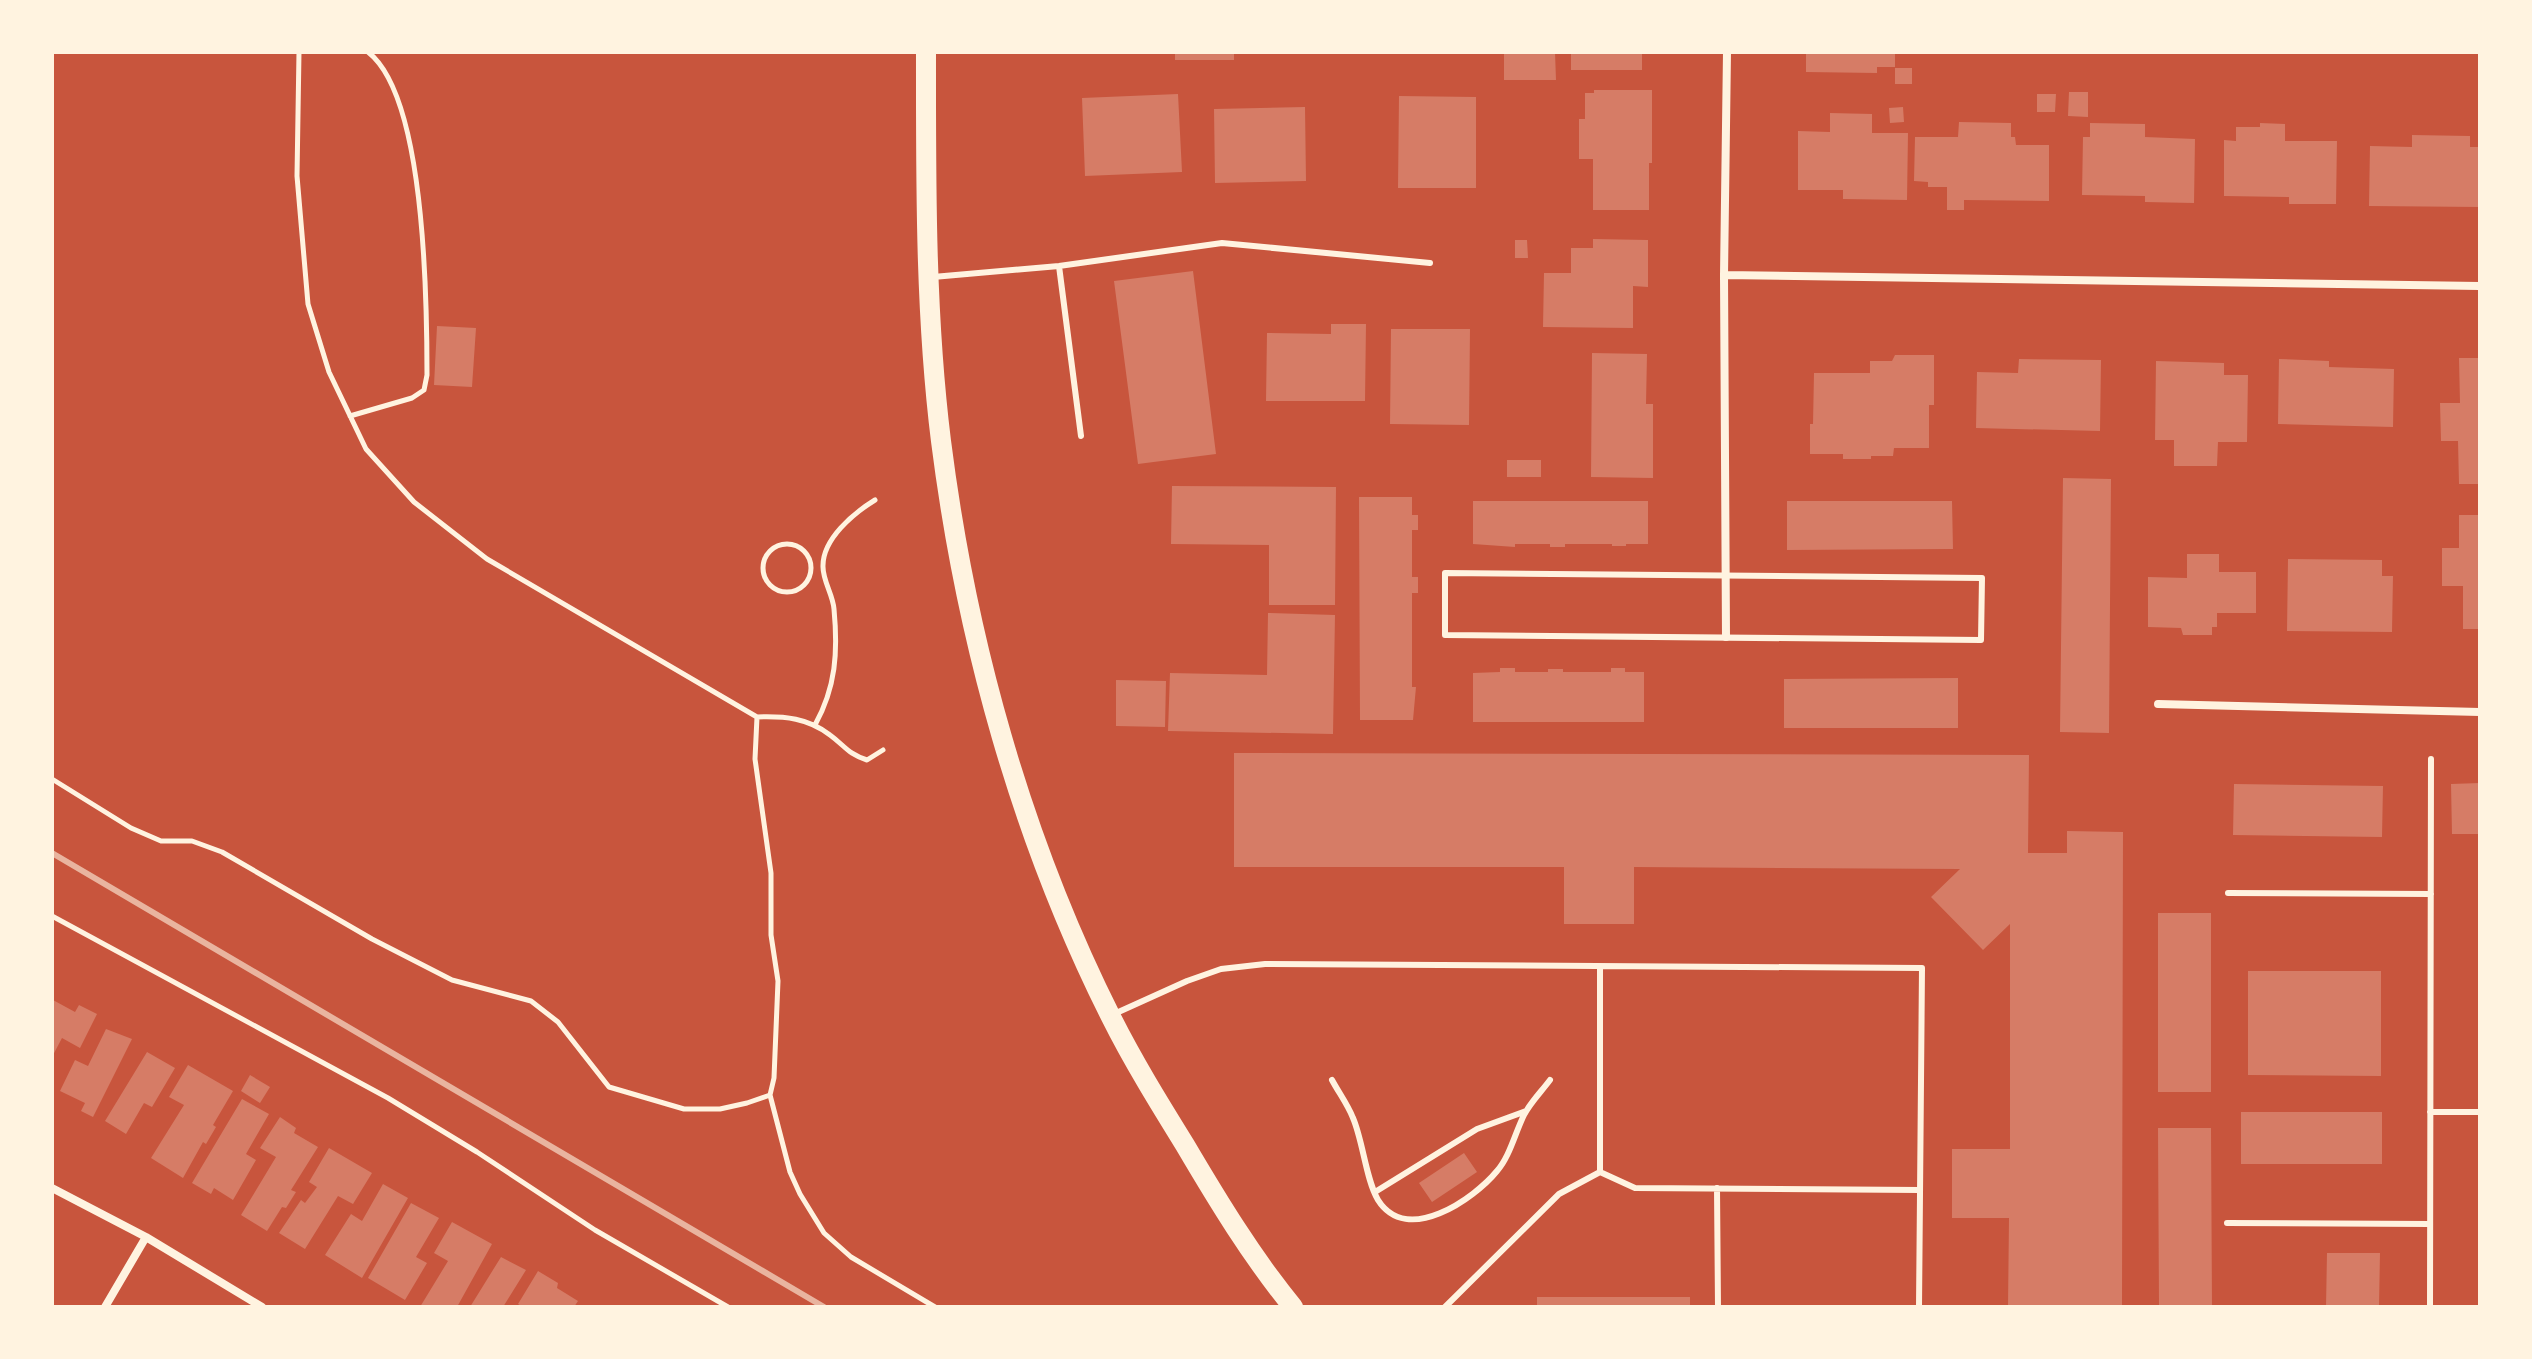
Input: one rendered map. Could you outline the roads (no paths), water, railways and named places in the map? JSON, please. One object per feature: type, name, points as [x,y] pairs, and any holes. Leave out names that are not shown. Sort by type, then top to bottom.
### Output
[{"type":"main road","points":[[926,52],[929,277],[941,438],[966,593],[999,725],[1041,852],[1076,942],[1110,1015],[1215,1196],[1293,1307]]},
{"type":"street","points":[[1726,637],[1724,275],[1727,52]]},
{"type":"street","points":[[1724,275],[2480,286]]},
{"type":"street","points":[[2158,704],[2480,712]]},
{"type":"street","points":[[52,1188],[146,1237],[262,1307]]},
{"type":"street","points":[[105,1307],[146,1237]]},
{"type":"lane","points":[[929,277],[1059,266],[1222,243],[1430,263]]},
{"type":"lane","points":[[1059,266],[1081,436]]},
{"type":"lane","points":[[1445,573],[1982,578],[1981,640],[1726,637],[1445,635],[1445,573]]},
{"type":"lane","points":[[2430,1306],[2431,759]]},
{"type":"lane","points":[[2228,893],[2431,894]]},
{"type":"lane","points":[[1110,1015],[1221,969],[1265,964],[1922,968],[1919,1307]]},
{"type":"lane","points":[[1600,967],[1600,1172]]},
{"type":"lane","points":[[1332,1080],[1354,1118],[1375,1192],[1386,1209],[1397,1217],[1411,1221],[1438,1215],[1484,1185],[1500,1168],[1526,1111],[1550,1080]]},
{"type":"lane","points":[[1375,1192],[1477,1129],[1526,1111]]},
{"type":"lane","points":[[2430,1112],[2480,1112]]},
{"type":"lane","points":[[1600,1172],[1635,1188],[1920,1190]]},
{"type":"lane","points":[[1445,1307],[1559,1194],[1600,1172]]},
{"type":"lane","points":[[1717,1188],[1718,1307]]},
{"type":"lane","points":[[2227,1223],[2430,1224]]},
{"type":"railway","points":[[52,853],[824,1307]]}]
